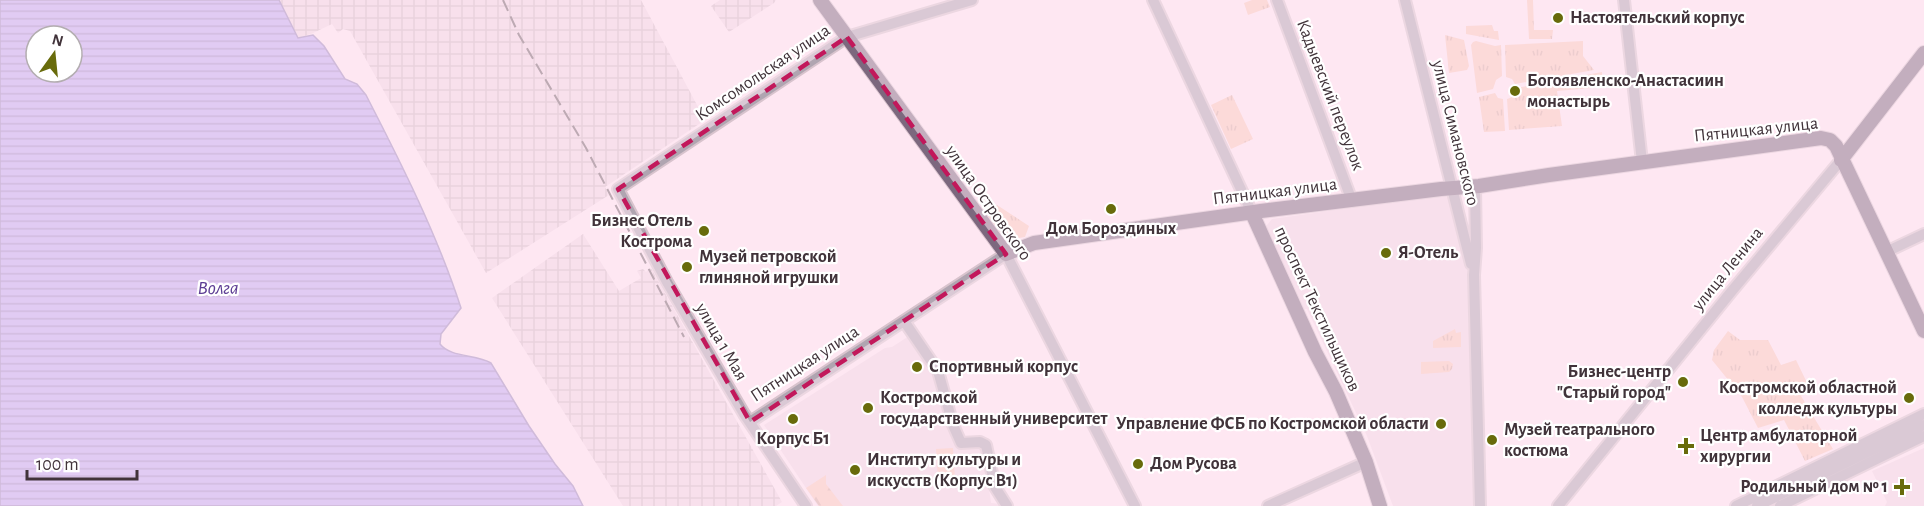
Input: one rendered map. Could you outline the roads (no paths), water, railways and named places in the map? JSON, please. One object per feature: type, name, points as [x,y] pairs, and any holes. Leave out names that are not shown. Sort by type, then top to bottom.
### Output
[{"type":"main road","name":"улица Островского","points":[[820,0],[1006,254]]},
{"type":"main road","name":"улица Ленина","points":[[1841,160],[1924,53]]},
{"type":"main road","name":"Пятницкая улица","points":[[1006,254],[1034,243],[1252,213],[1475,187],[1821,138],[1830,140],[1836,146],[1924,331]]},
{"type":"main road","name":"проспект Текстильщиков","points":[[1252,213],[1315,352],[1336,392],[1366,462],[1380,506]]},
{"type":"street","name":"Комсомольская улица","points":[[618,189],[846,37],[972,0]]},
{"type":"street","name":"проспект Текстильщиков","points":[[1153,0],[1252,213]]},
{"type":"street","name":"Кадыевский переулок","points":[[1277,0],[1352,201]]},
{"type":"street","name":"улица Симановского","points":[[1405,0],[1474,275]]},
{"type":"street","points":[[1624,0],[1642,162]]},
{"type":"street","name":"улица Ленина","points":[[1558,506],[1841,160]]},
{"type":"street","name":"улица Симановского","points":[[1475,187],[1474,275],[1480,506]]},
{"type":"street","name":"улица 1 Мая","points":[[618,189],[673,291],[750,422],[806,506]]},
{"type":"street","points":[[1886,252],[1924,234]]},
{"type":"street","name":"Пятницкая улица","points":[[750,422],[1006,254]]},
{"type":"street","name":"улица Островского","points":[[1006,254],[1135,506]]},
{"type":"street","points":[[904,321],[938,371],[952,425],[961,443],[980,442],[986,445],[995,487],[1007,506]]},
{"type":"street","points":[[1736,506],[1924,414]]},
{"type":"street","points":[[1757,506],[1924,425]]},
{"type":"street","points":[[1780,506],[1924,436]]},
{"type":"street","points":[[1268,506],[1366,462]]},
{"type":"water","name":"Волга","points":[[0,0],[279,0],[298,38],[313,35],[324,46],[345,79],[357,84],[366,95],[418,199],[461,308],[441,334],[440,344],[450,352],[491,363],[529,426],[573,486],[583,506],[0,506]]},
{"type":"railway","points":[[503,0],[519,35],[586,148],[684,337]]},
{"type":"place","name":"Настоятельский корпус","points":[[1558,18]]},
{"type":"place","name":"Богоявленско-Анастасиин монастырь","points":[[1515,91]]},
{"type":"place","name":"Дом Бороздиных","points":[[1111,209]]},
{"type":"place","name":"Бизнес Отель Кострома","points":[[704,231]]},
{"type":"place","name":"Я-Отель","points":[[1386,253]]},
{"type":"place","name":"Музей петровской глиняной игрушки","points":[[687,267]]},
{"type":"place","name":"Спортивный корпус","points":[[917,367]]},
{"type":"place","name":"Бизнес-центр \"Старый город\"","points":[[1683,382]]},
{"type":"place","name":"Костромской областной колледж культуры","points":[[1909,398]]},
{"type":"place","name":"Костромской государственный университет","points":[[868,408]]},
{"type":"place","name":"Корпус Б1","points":[[793,419]]},
{"type":"place","name":"Управление ФСБ по Костромской области","points":[[1441,424]]},
{"type":"place","name":"Музей театрального костюма","points":[[1492,440]]},
{"type":"place","name":"Центр амбулаторной хирургии","points":[[1686,446]]},
{"type":"place","name":"Дом Русова","points":[[1138,464]]},
{"type":"place","name":"Институт культуры и искусств (Корпус В1)","points":[[855,470]]},
{"type":"place","name":"Родильный дом № 1","points":[[1902,487]]}]
